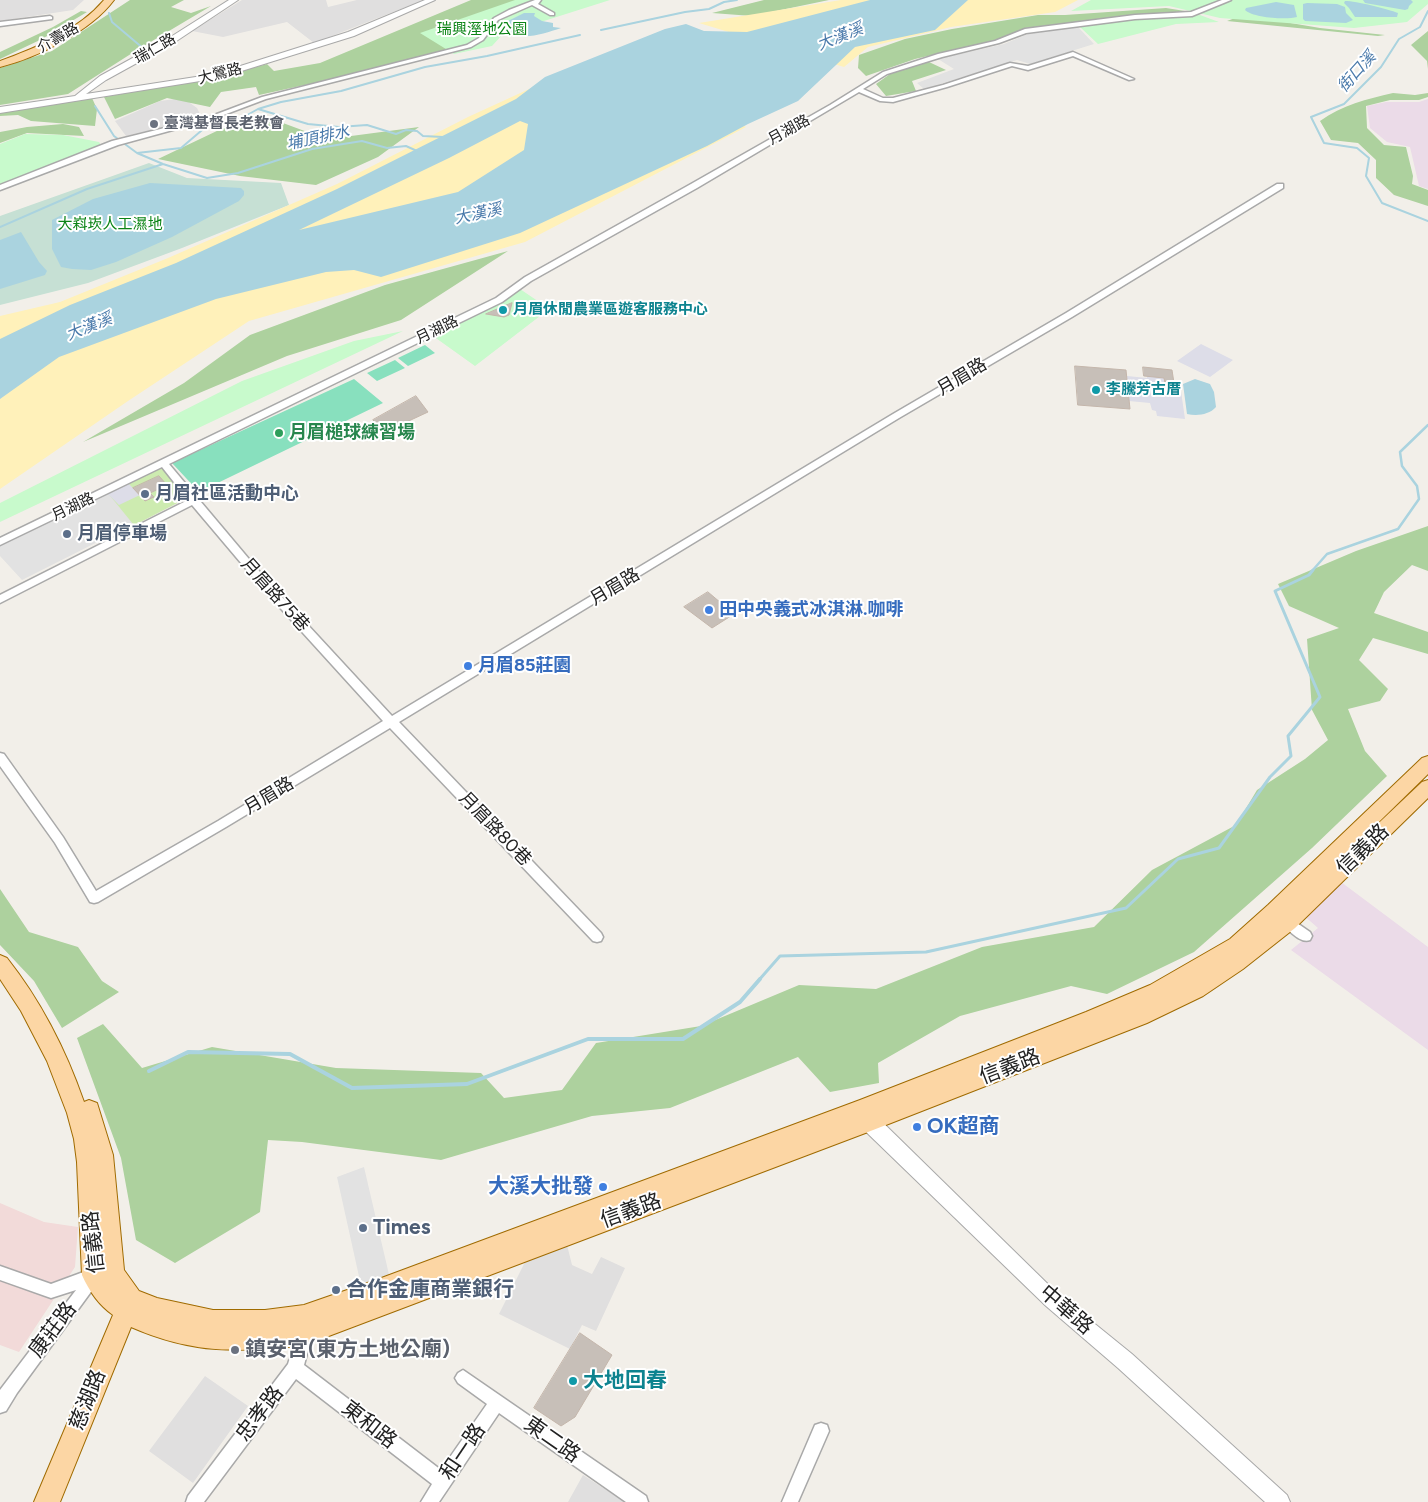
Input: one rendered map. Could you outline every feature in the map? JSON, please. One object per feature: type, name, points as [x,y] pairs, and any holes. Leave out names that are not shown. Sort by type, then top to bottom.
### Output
[{"type":"main road","name":"介壽路","points":[[0,63],[47,41],[95,8],[102,0]]},
{"type":"main road","name":"介壽路","points":[[0,63],[34,52],[59,38],[101,11],[109,0]]},
{"type":"main road","name":"信義路","points":[[0,949],[32,988],[68,1055],[92,1118],[102,1155],[113,1274],[128,1304],[152,1326],[209,1339],[266,1339],[864,1116],[1140,1016],[1196,990],[1236,963],[1428,764]]},
{"type":"main road","name":"信義路","points":[[1281,917],[1428,787]]},
{"type":"main road","name":"信義路","points":[[0,964],[16,981],[49,1044],[82,1122],[88,1159],[94,1276],[110,1299],[128,1304]]},
{"type":"main road","name":"慈湖路","points":[[47,1502],[128,1304]]},
{"type":"street","name":"瑞仁路","points":[[76,97],[103,78],[172,40],[234,0]]},
{"type":"street","name":"大鶯路","points":[[0,110],[216,76],[351,34],[431,0]]},
{"type":"street","name":"月湖路","points":[[0,542],[354,372],[498,300],[528,278],[617,230],[859,90],[885,73],[904,65],[996,42],[1025,31],[1135,17],[1192,14],[1228,0]]},
{"type":"street","points":[[0,188],[115,143],[211,118],[264,98],[469,46],[481,39],[496,19],[510,11],[537,1],[538,7],[552,14]]},
{"type":"street","points":[[0,24],[50,18]]},
{"type":"street","points":[[859,90],[882,100],[893,100],[945,86],[1012,64],[1028,68],[1073,54],[1131,79]]},
{"type":"street","name":"月眉路","points":[[0,756],[22,790],[59,840],[94,898],[222,824],[888,421],[1069,315],[1280,186]]},
{"type":"street","name":"月眉路75巷","points":[[163,463],[270,591],[391,722]]},
{"type":"street","points":[[0,599],[193,501]]},
{"type":"street","name":"月眉路80巷","points":[[391,722],[597,937]]},
{"type":"street","points":[[1281,917],[1306,936]]},
{"type":"street","name":"中華路","points":[[864,1116],[1052,1300],[1119,1355],[1280,1502]]},
{"type":"street","name":"康莊路","points":[[0,1405],[11,1387],[94,1276],[112,1260]]},
{"type":"street","points":[[0,1273],[51,1291],[94,1276]]},
{"type":"street","name":"忠孝路","points":[[194,1502],[295,1368],[304,1325]]},
{"type":"street","name":"東和路","points":[[295,1368],[443,1482]]},
{"type":"street","name":"東二路","points":[[463,1378],[640,1502]]},
{"type":"street","name":"和一路","points":[[429,1502],[497,1403]]},
{"type":"street","points":[[790,1502],[821,1431]]},
{"type":"shaded area","points":[[0,0],[84,0],[73,10],[0,21]]},
{"type":"shaded area","points":[[242,0],[326,0],[328,7],[357,0],[424,0],[314,43],[287,22],[223,37],[192,31]]},
{"type":"shaded area","points":[[1078,27],[1094,44],[1030,64],[1017,60],[924,89],[917,83],[954,69],[938,59],[1004,44],[1028,34]]},
{"type":"shaded area","points":[[183,98],[197,108],[202,118],[126,136],[115,121],[160,101]]},
{"type":"shaded area","points":[[1428,99],[1428,189],[1419,186],[1410,147],[1387,142],[1370,128],[1367,106],[1386,102],[1419,102]]},
{"type":"shaded area","points":[[1201,344],[1233,360],[1210,377],[1177,361]]},
{"type":"shaded area","points":[[1147,372],[1164,378],[1165,383],[1180,384],[1185,419],[1157,416],[1156,411],[1152,410],[1150,403],[1129,401],[1127,376],[1147,378]]},
{"type":"shaded area","points":[[128,483],[140,495],[119,505],[107,493]]},
{"type":"shaded area","name":"月眉停車場","points":[[107,492],[133,524],[22,580],[0,556],[0,545]]},
{"type":"shaded area","points":[[1337,879],[1428,947],[1428,1050],[1291,950],[1318,928],[1302,914]]},
{"type":"shaded area","name":"Times","points":[[364,1167],[390,1279],[362,1290],[337,1177]]},
{"type":"shaded area","points":[[0,1203],[44,1222],[78,1227],[75,1267],[19,1352],[0,1345]]},
{"type":"shaded area","points":[[567,1245],[572,1265],[592,1274],[601,1257],[625,1268],[596,1331],[582,1325],[570,1349],[499,1314],[527,1258]]},
{"type":"shaded area","points":[[205,1376],[248,1406],[193,1483],[149,1451]]},
{"type":"shaded area","points":[[583,1475],[625,1502],[568,1502]]},
{"type":"green space","points":[[130,0],[184,0],[171,7],[191,13],[211,6],[68,94],[0,105],[0,68],[52,51]]},
{"type":"green space","points":[[471,0],[526,0],[441,52],[355,74],[259,95],[256,87],[221,92],[210,107],[167,98],[115,119],[104,97],[223,76],[267,64],[274,71],[320,63]]},
{"type":"green space","name":"瑞興溼地公園","points":[[515,0],[610,0],[503,34],[492,46],[454,54],[420,33]]},
{"type":"green space","points":[[764,0],[829,0],[752,16],[712,13]]},
{"type":"green space","points":[[1091,0],[1428,0],[1428,4],[1407,22],[1354,28],[1220,18],[1169,6],[1071,11]]},
{"type":"green space","points":[[1166,8],[1185,11],[1025,28],[1000,39],[915,59],[866,76],[858,68],[859,55],[905,39],[952,29],[1038,15]]},
{"type":"green space","points":[[81,11],[87,12],[42,39],[0,59],[0,52],[53,27]]},
{"type":"green space","points":[[1200,15],[1219,22],[1176,24],[1098,44],[1080,27],[1137,19]]},
{"type":"green space","points":[[1235,18],[1273,20],[1320,28],[1385,35],[1378,36],[1227,21]]},
{"type":"green space","points":[[1428,31],[1428,69],[1427,61],[1411,45]]},
{"type":"green space","points":[[929,62],[946,70],[912,81],[916,91],[886,96],[876,84],[890,74]]},
{"type":"green space","points":[[1393,93],[1415,95],[1428,93],[1428,97],[1419,100],[1390,100],[1366,106],[1367,128],[1384,145],[1406,147],[1413,176],[1412,184],[1428,190],[1428,206],[1394,195],[1376,178],[1376,160],[1358,143],[1331,140],[1320,121],[1328,115],[1364,100]]},
{"type":"green space","points":[[92,98],[97,109],[95,126],[31,121],[18,115],[0,116],[0,112]]},
{"type":"green space","points":[[264,116],[310,133],[306,142],[419,127],[378,157],[316,185],[240,176],[158,159],[221,129]]},
{"type":"green space","points":[[63,124],[79,127],[84,136],[27,133],[0,143],[0,132],[27,127]]},
{"type":"green space","points":[[25,134],[63,135],[99,142],[105,151],[0,191],[0,144]]},
{"type":"green space","name":"大嵙崁人工濕地","points":[[149,163],[187,178],[281,183],[289,205],[88,283],[0,305],[0,216]]},
{"type":"green space","points":[[508,251],[401,320],[287,356],[83,442],[184,383],[250,335],[385,285]]},
{"type":"green space","points":[[520,289],[551,310],[540,316],[475,366],[433,336]]},
{"type":"green space","points":[[403,331],[0,522],[0,503],[242,381],[354,341]]},
{"type":"green space","points":[[425,345],[435,353],[408,366],[398,358]]},
{"type":"green space","points":[[395,360],[405,368],[377,381],[367,373]]},
{"type":"green space","name":"月眉槌球練習場","points":[[354,379],[383,403],[199,492],[172,463]]},
{"type":"green space","points":[[162,464],[191,496],[123,531],[99,501],[88,500]]},
{"type":"green space","points":[[1428,526],[1428,571],[1412,565],[1384,592],[1374,613],[1428,632],[1428,654],[1373,638],[1359,660],[1388,689],[1380,701],[1348,709],[1365,751],[1387,776],[1312,848],[1194,952],[1107,994],[1071,986],[960,1016],[878,1063],[879,1083],[830,1092],[798,1057],[670,1108],[592,1116],[441,1160],[302,1142],[268,1140],[260,1212],[175,1263],[136,1240],[121,1158],[77,1038],[103,1024],[142,1068],[212,1047],[336,1068],[481,1073],[504,1098],[562,1090],[596,1043],[701,1026],[799,985],[876,989],[982,947],[1094,927],[1152,870],[1236,825],[1257,790],[1305,759],[1328,740],[1312,710],[1307,639],[1339,628],[1289,606],[1278,584],[1356,551]]},
{"type":"green space","points":[[0,889],[29,932],[78,947],[102,981],[119,992],[62,1028],[34,981],[0,945]]},
{"type":"sand","points":[[841,0],[1078,0],[1055,12],[951,27],[868,47],[844,67],[699,23]]},
{"type":"sand","points":[[601,56],[746,127],[525,242],[249,321],[0,489],[0,316],[60,302],[168,258],[337,184],[468,117]]},
{"type":"water","name":"大漢溪","points":[[870,0],[968,0],[935,30],[855,47],[798,101],[748,124],[707,146],[520,233],[381,277],[354,270],[326,272],[216,299],[59,357],[0,399],[0,339],[70,305],[176,263],[337,189],[516,99],[545,77],[665,29],[686,24],[704,31],[747,32]],"holes":[[[520,121],[528,124],[524,150],[458,192],[299,230],[449,158]]]},
{"type":"water","points":[[1363,0],[1411,0],[1413,2],[1405,10],[1365,3]]},
{"type":"water","points":[[1345,1],[1393,11],[1398,13],[1397,17],[1355,17],[1344,3]]},
{"type":"water","points":[[1276,2],[1294,5],[1297,17],[1270,18],[1255,15],[1245,10],[1246,8]]},
{"type":"water","points":[[1303,4],[1337,4],[1345,7],[1346,13],[1353,20],[1346,23],[1305,21],[1303,19]]},
{"type":"water","points":[[524,13],[535,13],[534,16],[542,21],[553,23],[553,27],[561,28],[532,36],[518,36],[504,30],[503,27],[508,21]]},
{"type":"water","points":[[150,183],[241,188],[244,191],[244,195],[239,201],[172,237],[116,262],[91,270],[61,267],[52,249],[52,220],[93,199]]},
{"type":"water","points":[[21,232],[39,262],[47,271],[45,275],[0,289],[0,240]]},
{"type":"water","points":[[1195,379],[1210,384],[1214,392],[1216,407],[1199,415],[1187,414],[1183,384]]},
{"type":"building","name":"月眉休閒農業區遊客服務中心","points":[[512,303],[509,315],[504,317],[486,314]]},
{"type":"building","name":"李騰芳古厝","points":[[1075,366],[1126,370],[1130,409],[1078,405]]},
{"type":"building","points":[[1143,367],[1172,370],[1174,383],[1165,383],[1164,378],[1144,376]]},
{"type":"building","points":[[416,396],[428,412],[385,432],[373,420]]},
{"type":"building","name":"月眉社區活動中心","points":[[159,476],[167,485],[150,493],[154,497],[145,501],[133,488]]},
{"type":"building","name":"田中央義式冰淇淋.咖啡","points":[[708,592],[734,614],[712,628],[684,607]]},
{"type":"building","name":"大地回春","points":[[580,1333],[612,1355],[575,1417],[561,1426],[534,1408]]},
{"type":"waterway","points":[[601,30],[685,12],[709,9],[724,2],[737,0]]},
{"type":"waterway","name":"街口溪","points":[[1428,11],[1420,27],[1399,39],[1381,67],[1344,104],[1311,117],[1324,143],[1357,148],[1369,158],[1366,176],[1382,203],[1428,221]]},
{"type":"waterway","name":"埔頂排水","points":[[109,13],[112,22],[144,49],[143,51]]},
{"type":"waterway","points":[[258,109],[281,102],[341,91],[425,67],[487,56],[580,35]]},
{"type":"waterway","name":"埔頂排水","points":[[95,106],[114,136],[137,153]]},
{"type":"waterway","points":[[137,153],[181,148],[208,125],[240,119],[258,109]]},
{"type":"waterway","points":[[258,109],[308,124],[339,127],[367,125],[396,134],[406,130],[417,131],[423,136],[443,137]]},
{"type":"waterway","name":"埔頂排水","points":[[163,164],[207,178],[238,173],[312,149],[362,141],[387,148],[406,146],[417,151]]},
{"type":"waterway","name":"埔頂排水","points":[[137,153],[163,164]]},
{"type":"waterway","points":[[0,227],[87,189],[163,164]]},
{"type":"waterway","points":[[1312,571],[1327,554],[1398,529],[1419,499],[1417,486],[1402,466],[1400,452],[1428,425]]},
{"type":"waterway","points":[[759,980],[780,956],[926,952],[1126,908],[1178,859],[1219,848],[1270,777],[1291,756],[1288,736],[1320,697],[1275,591],[1309,575],[1313,570]]},
{"type":"waterway","points":[[149,1071],[188,1052],[290,1054],[352,1088],[467,1084],[588,1039],[683,1039],[740,1002],[760,979]]},
{"type":"place","name":"臺灣基督長老教會","points":[[154,124]]},
{"type":"place","name":"月眉休閒農業區遊客服務中心","points":[[503,310]]},
{"type":"place","name":"李騰芳古厝","points":[[1096,390]]},
{"type":"place","name":"月眉槌球練習場","points":[[279,433]]},
{"type":"place","name":"月眉社區活動中心","points":[[145,494]]},
{"type":"place","name":"月眉停車場","points":[[67,534]]},
{"type":"place","name":"田中央義式冰淇淋.咖啡","points":[[709,610]]},
{"type":"place","name":"月眉85莊園","points":[[468,666]]},
{"type":"place","name":"OK超商","points":[[917,1127]]},
{"type":"place","name":"大溪大批發","points":[[603,1187]]},
{"type":"place","name":"Times","points":[[363,1228]]},
{"type":"place","name":"合作金庫商業銀行","points":[[336,1290]]},
{"type":"place","name":"鎮安宮(東方土地公廟)","points":[[235,1350]]},
{"type":"place","name":"大地回春","points":[[573,1381]]}]
